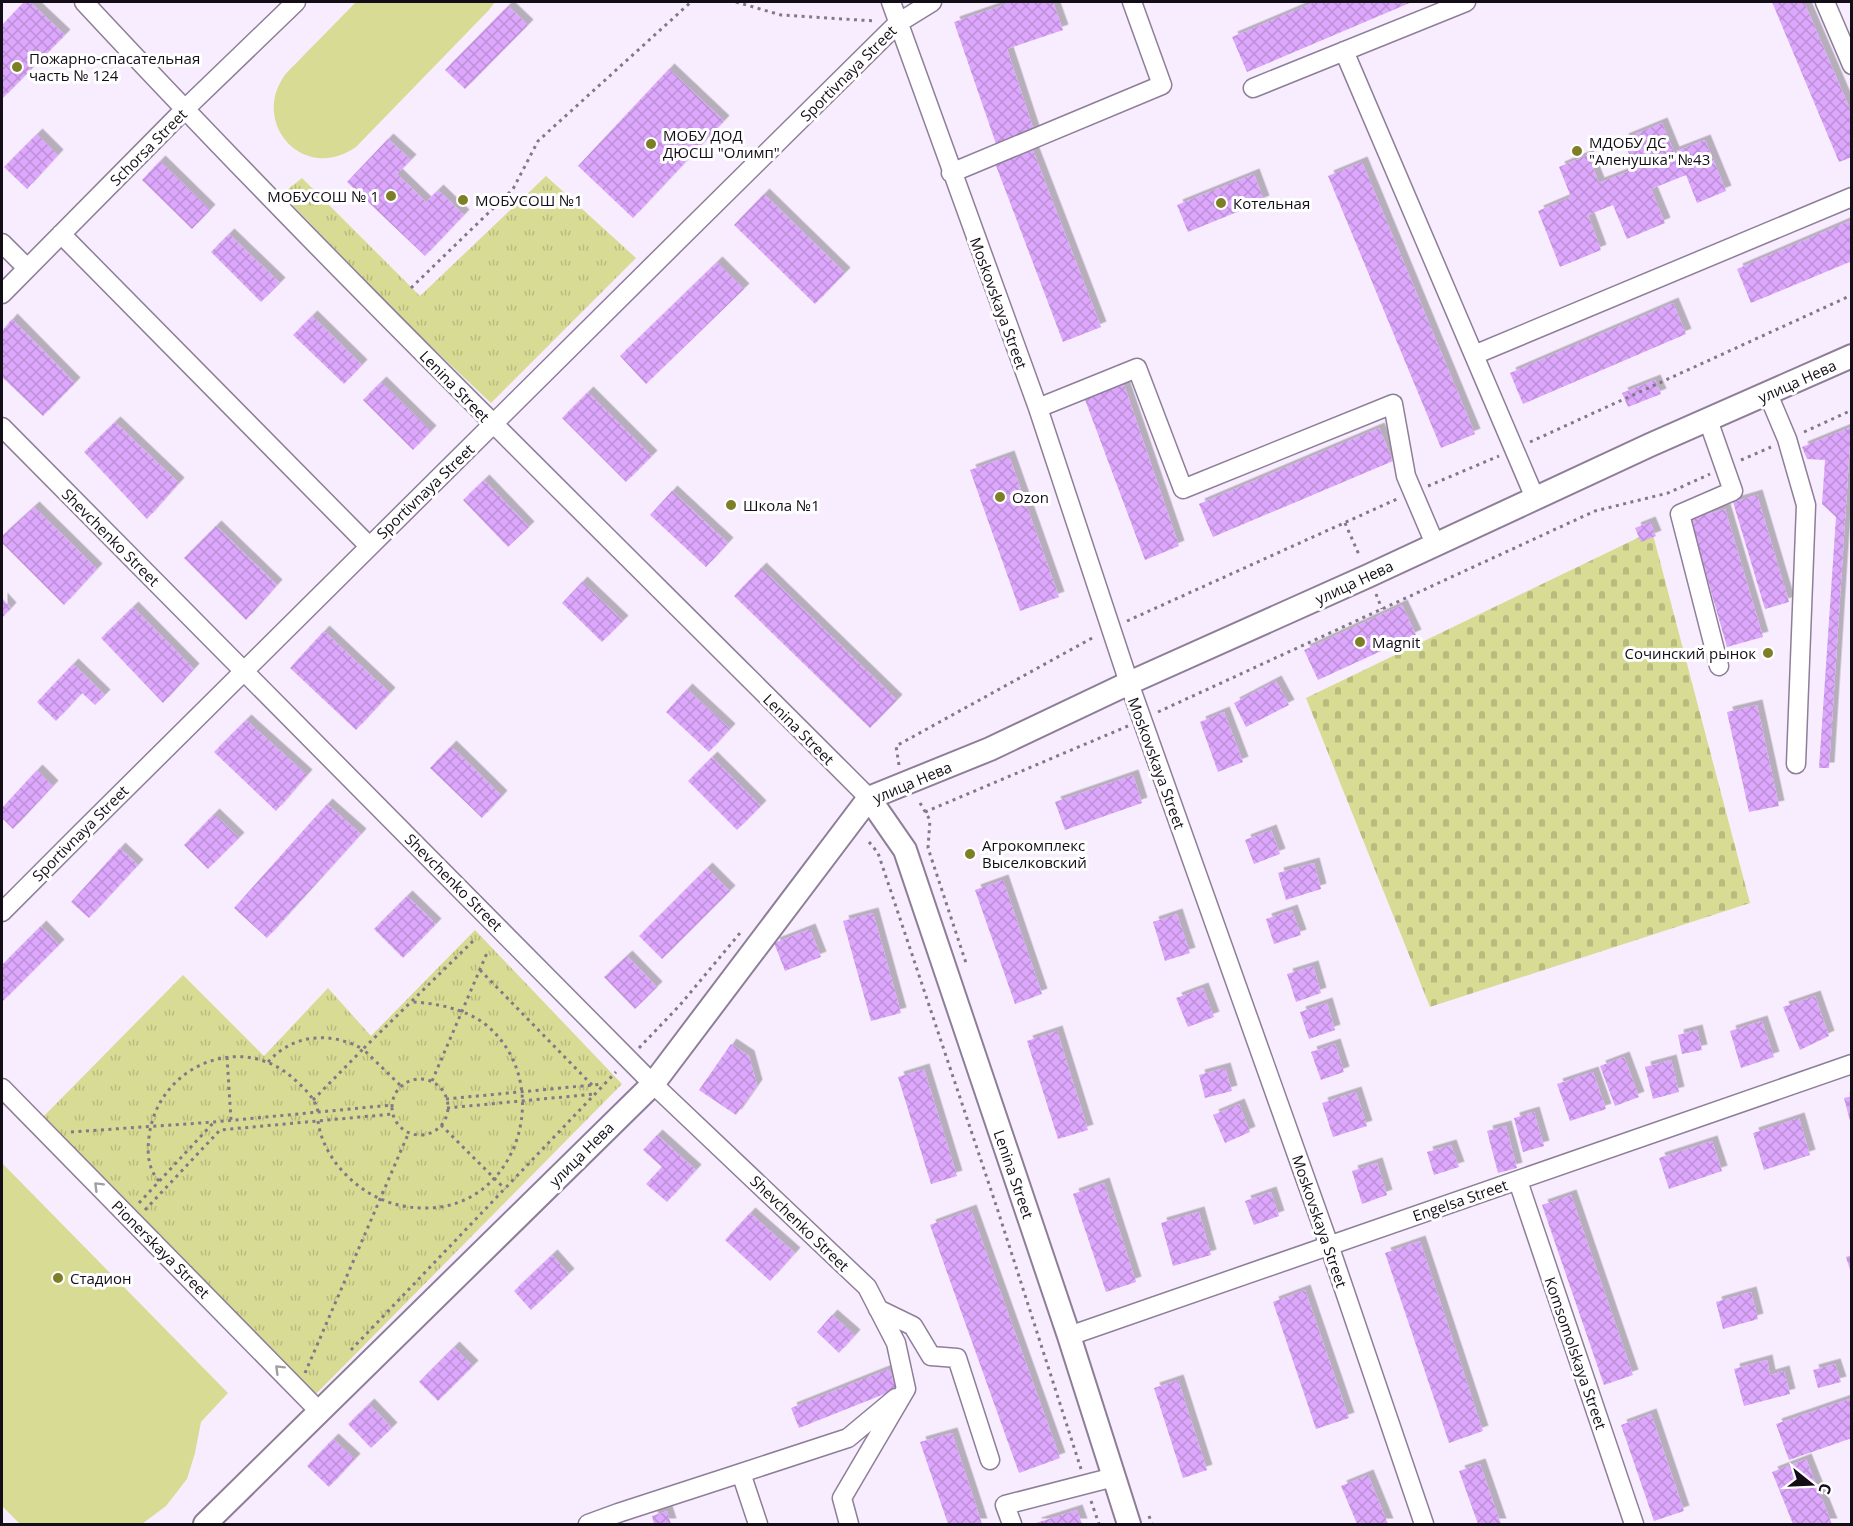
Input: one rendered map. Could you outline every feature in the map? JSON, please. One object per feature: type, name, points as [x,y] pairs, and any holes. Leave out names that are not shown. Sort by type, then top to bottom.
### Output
[{"type":"main road","name":"улица Нева","points":[[205,1524],[653,1084],[869,798],[990,749],[1129,683],[1851,356]]},
{"type":"main road","name":"Lenina Street","points":[[869,798],[905,850],[1069,1336],[1129,1524]]},
{"type":"street","name":"Lenina Street","points":[[84,2],[184,110],[493,425],[869,798]]},
{"type":"street","name":"Schorsa Street","points":[[2,294],[184,110],[296,2]]},
{"type":"street","name":"Moskovskaya Street","points":[[891,2],[1038,408],[1129,683],[1329,1245],[1424,1524]]},
{"type":"street","name":"Sportivnaya Street","points":[[2,912],[243,670],[898,23],[932,2]]},
{"type":"street","points":[[951,173],[1162,85],[1132,2]]},
{"type":"street","points":[[1253,88],[1466,2]]},
{"type":"street","points":[[1825,2],[1851,65]]},
{"type":"street","points":[[1344,51],[1535,498]]},
{"type":"street","points":[[1474,355],[1851,196]]},
{"type":"street","points":[[61,234],[369,546]]},
{"type":"street","points":[[2,243],[27,268]]},
{"type":"street","points":[[1038,408],[1137,368],[1183,489],[1393,404],[1406,476],[1435,544]]},
{"type":"street","points":[[1768,394],[1787,440],[1806,505],[1796,765]]},
{"type":"street","points":[[1708,420],[1733,491],[1680,514],[1719,666]]},
{"type":"street","name":"Shevchenko Street","points":[[2,427],[653,1084],[867,1287],[896,1343],[906,1389]]},
{"type":"street","name":"Engelsa Street","points":[[1069,1336],[1851,1064]]},
{"type":"street","name":"Pionerskaya Street","points":[[2,1088],[320,1412]]},
{"type":"street","name":"Komsomolskaya Street","points":[[1518,1181],[1634,1524]]},
{"type":"street","points":[[879,1309],[913,1326],[931,1356],[957,1358],[990,1460]]},
{"type":"street","points":[[588,1524],[617,1519],[741,1473],[848,1438],[906,1389]]},
{"type":"street","points":[[849,1524],[842,1498],[906,1389]]},
{"type":"street","points":[[741,1473],[758,1524]]},
{"type":"street","points":[[1012,1524],[1005,1505],[1114,1477]]},
{"type":"path","points":[[411,288],[513,189],[538,141],[691,2]]},
{"type":"path","points":[[736,2],[781,15],[898,23]]},
{"type":"path","points":[[899,770],[896,746],[1111,628],[1851,296]]},
{"type":"path","points":[[925,812],[1142,720],[1595,511],[1668,493],[1851,410]]},
{"type":"path","points":[[1345,523],[1362,562]]},
{"type":"path","points":[[1375,593],[1382,609]]},
{"type":"path","points":[[869,842],[878,853],[997,1208],[1099,1524]]},
{"type":"path","points":[[348,1354],[680,1005],[746,925]]},
{"type":"path","points":[[313,1100],[473,941]]},
{"type":"path","points":[[432,1082],[487,953]]},
{"type":"path","points":[[480,970],[592,1085]]},
{"type":"path","points":[[318,1120],[326,1146],[339,1168],[361,1188],[389,1203],[414,1208],[449,1206],[473,1194],[494,1178],[509,1158],[521,1126],[523,1101],[515,1063],[502,1042],[484,1024],[462,1012],[412,1002]]},
{"type":"path","points":[[268,1062],[282,1048],[308,1039],[335,1039],[363,1050],[401,1086]]},
{"type":"path","points":[[227,1057],[231,1120]]},
{"type":"path","points":[[159,1181],[149,1162],[150,1126],[164,1095],[175,1082],[193,1068],[209,1061],[227,1057],[242,1057],[268,1062],[292,1077],[317,1105],[318,1112]]},
{"type":"path","points":[[414,1079],[423,1079],[440,1087],[446,1099],[447,1108],[441,1125],[422,1134],[410,1132],[398,1124],[392,1105],[393,1098],[401,1086],[414,1079]]},
{"type":"path","points":[[446,1099],[605,1084]]},
{"type":"path","points":[[447,1108],[595,1094]]},
{"type":"path","points":[[65,1133],[392,1105]]},
{"type":"path","points":[[130,1218],[220,1130],[393,1114]]},
{"type":"path","points":[[130,1218],[159,1181],[214,1122]]},
{"type":"path","points":[[441,1125],[505,1189]]},
{"type":"path","points":[[304,1374],[410,1132]]},
{"type":"green space","points":[[356,2],[495,2],[356,147],[330,158],[317,158],[303,154],[286,141],[276,123],[274,103],[276,93],[288,72]]},
{"type":"green space","points":[[546,176],[636,258],[491,403],[400,317],[282,194],[302,178],[420,296]]},
{"type":"green space","points":[[1652,531],[1750,903],[1430,1007],[1306,698]]},
{"type":"green space","points":[[475,930],[622,1084],[315,1395],[43,1117],[183,975],[264,1056],[328,988],[371,1036]]},
{"type":"green space","name":"Стадион","points":[[2,1163],[228,1393],[201,1422],[187,1479],[166,1506],[142,1524],[20,1524],[2,1506]]},
{"type":"building","name":"Пожарно-спасательная часть № 124","points":[[24,2],[30,2],[65,35],[2,99],[2,25]]},
{"type":"building","points":[[1012,2],[1053,2],[1063,30],[1007,49],[1034,131],[996,144],[954,22]]},
{"type":"building","points":[[1315,2],[1412,2],[1247,72],[1232,37]]},
{"type":"building","points":[[1772,2],[1804,2],[1852,114],[1852,157],[1839,162]]},
{"type":"building","points":[[508,6],[528,25],[465,89],[445,70]]},
{"type":"building","name":"МОБУ ДОД ДЮСШ \"Олимп\"","points":[[669,69],[724,121],[633,218],[578,166]]},
{"type":"building","points":[[1662,123],[1674,152],[1705,140],[1726,191],[1697,203],[1686,175],[1651,189],[1665,223],[1627,239],[1613,205],[1588,215],[1601,250],[1560,267],[1538,211],[1571,197],[1559,167],[1588,155],[1599,183],[1635,169],[1623,139]]},
{"type":"building","points":[[37,134],[58,155],[27,189],[4,167]]},
{"type":"building","name":"МОБУСОШ № 1","points":[[388,139],[411,160],[397,174],[426,202],[438,190],[464,215],[425,256],[347,182]]},
{"type":"building","points":[[1032,148],[1101,327],[1063,342],[995,163]]},
{"type":"building","points":[[160,161],[210,210],[192,229],[142,180]]},
{"type":"building","points":[[1362,162],[1475,434],[1441,448],[1328,176]]},
{"type":"building","name":"Котельная","points":[[1254,174],[1264,201],[1188,232],[1177,205]]},
{"type":"building","points":[[764,194],[845,273],[815,304],[734,225]]},
{"type":"building","points":[[1852,220],[1852,261],[1751,303],[1737,269]]},
{"type":"building","points":[[229,234],[280,283],[261,302],[211,252]]},
{"type":"building","points":[[717,262],[744,289],[646,384],[620,356]]},
{"type":"building","points":[[1673,303],[1686,334],[1523,404],[1510,373]]},
{"type":"building","points":[[312,316],[362,365],[344,384],[293,335]]},
{"type":"building","points":[[12,319],[75,383],[43,416],[2,377],[2,331]]},
{"type":"building","points":[[1655,380],[1661,394],[1628,407],[1622,393]]},
{"type":"building","points":[[381,382],[431,431],[413,450],[363,400]]},
{"type":"building","points":[[1124,385],[1179,546],[1145,560],[1084,397]]},
{"type":"building","points":[[588,392],[652,456],[626,482],[562,418]]},
{"type":"building","points":[[115,422],[179,483],[147,519],[84,452]]},
{"type":"building","points":[[1851,427],[1829,768],[1819,768],[1836,517],[1822,504],[1825,460],[1807,459],[1802,447]]},
{"type":"building","points":[[1379,428],[1393,461],[1213,537],[1199,504]]},
{"type":"building","points":[[1009,456],[1059,597],[1020,611],[970,470]]},
{"type":"building","points":[[484,480],[529,527],[508,547],[463,500]]},
{"type":"building","points":[[672,491],[728,543],[706,567],[650,515]]},
{"type":"building","points":[[1757,495],[1789,602],[1765,609],[1733,502]]},
{"type":"building","points":[[34,507],[97,569],[64,605],[2,543],[2,536]]},
{"type":"building","points":[[1725,509],[1763,637],[1727,647],[1690,519]]},
{"type":"building","points":[[1650,522],[1656,536],[1641,542],[1635,528]]},
{"type":"building","points":[[216,526],[277,585],[246,620],[184,558]]},
{"type":"building","points":[[761,568],[897,700],[870,728],[734,596]]},
{"type":"building","points":[[582,582],[623,621],[602,642],[562,603]]},
{"type":"building","points":[[2,598],[11,608],[2,618]]},
{"type":"building","name":"Magnit","points":[[1402,605],[1416,635],[1318,680],[1304,650]]},
{"type":"building","points":[[133,607],[194,669],[163,703],[101,638]]},
{"type":"building","points":[[324,631],[390,693],[356,730],[290,668]]},
{"type":"building","points":[[73,664],[105,695],[95,705],[82,693],[56,721],[37,702]]},
{"type":"building","points":[[1276,681],[1289,705],[1246,727],[1234,703]]},
{"type":"building","points":[[687,689],[730,729],[709,752],[666,712]]},
{"type":"building","points":[[1757,705],[1779,806],[1749,812],[1727,712]]},
{"type":"building","points":[[1224,712],[1243,762],[1218,772],[1200,722]]},
{"type":"building","points":[[246,720],[307,775],[276,811],[214,752]]},
{"type":"building","points":[[451,746],[502,796],[482,818],[430,768]]},
{"type":"building","points":[[712,757],[761,806],[737,830],[688,781]]},
{"type":"building","points":[[37,770],[53,786],[13,829],[2,818],[2,808]]},
{"type":"building","points":[[1133,775],[1142,803],[1065,830],[1055,802]]},
{"type":"building","points":[[327,804],[361,834],[267,938],[234,908]]},
{"type":"building","points":[[214,814],[239,838],[208,869],[184,845]]},
{"type":"building","points":[[1271,830],[1280,854],[1254,864],[1245,840]]},
{"type":"building","points":[[120,848],[138,865],[89,918],[71,902]]},
{"type":"building","points":[[1314,863],[1321,889],[1286,900],[1278,873]]},
{"type":"building","points":[[707,868],[730,891],[662,959],[639,936]]},
{"type":"building","points":[[1003,880],[1042,994],[1015,1004],[975,890]]},
{"type":"building","points":[[407,896],[436,924],[403,958],[374,929]]},
{"type":"building","points":[[1292,910],[1301,935],[1274,944],[1266,919]]},
{"type":"building","points":[[873,913],[901,1013],[871,1021],[843,921]]},
{"type":"building","points":[[1177,914],[1190,953],[1165,961],[1153,922]]},
{"type":"building","points":[[41,926],[59,945],[2,1002],[2,965]]},
{"type":"building","points":[[810,929],[821,957],[785,971],[774,943]]},
{"type":"building","points":[[627,956],[657,987],[635,1009],[604,977]]},
{"type":"building","points":[[1313,966],[1321,993],[1296,1002],[1287,974]]},
{"type":"building","points":[[1203,988],[1214,1017],[1188,1027],[1176,998]]},
{"type":"building","points":[[1815,996],[1829,1036],[1800,1050],[1783,1007]]},
{"type":"building","points":[[1327,1003],[1335,1030],[1309,1039],[1300,1012]]},
{"type":"building","points":[[1762,1021],[1774,1057],[1741,1068],[1730,1031]]},
{"type":"building","points":[[1697,1030],[1702,1050],[1682,1054],[1678,1035]]},
{"type":"building","points":[[1057,1031],[1088,1130],[1058,1139],[1027,1041]]},
{"type":"building","points":[[731,1044],[749,1056],[757,1085],[736,1115],[699,1090]]},
{"type":"building","points":[[1335,1044],[1344,1072],[1321,1080],[1311,1052]]},
{"type":"building","points":[[1624,1057],[1639,1097],[1615,1106],[1600,1066]]},
{"type":"building","points":[[1671,1060],[1679,1092],[1653,1099],[1645,1067]]},
{"type":"building","points":[[1225,1068],[1232,1091],[1205,1098],[1199,1075]]},
{"type":"building","points":[[924,1069],[957,1176],[931,1184],[898,1077]]},
{"type":"building","points":[[1593,1072],[1606,1109],[1570,1121],[1557,1084]]},
{"type":"building","points":[[1356,1092],[1367,1126],[1333,1137],[1322,1103]]},
{"type":"building","points":[[1852,1096],[1852,1125],[1851,1125],[1844,1098]]},
{"type":"building","points":[[1239,1104],[1250,1132],[1225,1143],[1213,1115]]},
{"type":"building","points":[[1534,1112],[1544,1146],[1523,1152],[1514,1118]]},
{"type":"building","points":[[1799,1118],[1810,1155],[1764,1170],[1753,1133]]},
{"type":"building","points":[[1506,1126],[1517,1168],[1498,1173],[1487,1131]]},
{"type":"building","points":[[657,1135],[696,1170],[667,1202],[646,1184],[662,1167],[643,1150]]},
{"type":"building","points":[[1712,1141],[1722,1171],[1669,1189],[1659,1158]]},
{"type":"building","points":[[1451,1145],[1459,1167],[1434,1175],[1427,1152]]},
{"type":"building","points":[[1377,1163],[1387,1195],[1362,1204],[1352,1171]]},
{"type":"building","points":[[1104,1183],[1136,1282],[1106,1292],[1073,1194]]},
{"type":"building","points":[[1271,1192],[1279,1216],[1254,1225],[1245,1201]]},
{"type":"building","points":[[1571,1195],[1633,1375],[1604,1385],[1542,1205]]},
{"type":"building","points":[[971,1210],[1060,1458],[1019,1473],[930,1225]]},
{"type":"building","points":[[1199,1212],[1211,1255],[1173,1266],[1161,1223]]},
{"type":"building","points":[[750,1213],[795,1253],[770,1281],[725,1240]]},
{"type":"building","points":[[1420,1241],[1483,1431],[1449,1443],[1385,1253]]},
{"type":"building","points":[[552,1255],[569,1274],[531,1310],[514,1291]]},
{"type":"building","points":[[1852,1255],[1852,1273],[1851,1273],[1846,1257]]},
{"type":"building","points":[[1305,1290],[1349,1418],[1316,1429],[1273,1302]]},
{"type":"building","points":[[1751,1292],[1758,1319],[1723,1329],[1716,1302]]},
{"type":"building","points":[[832,1315],[855,1335],[839,1353],[817,1332]]},
{"type":"building","points":[[454,1347],[473,1366],[438,1401],[419,1382]]},
{"type":"building","points":[[1767,1360],[1770,1375],[1784,1371],[1790,1394],[1744,1406],[1734,1369]]},
{"type":"building","points":[[1835,1364],[1841,1382],[1818,1388],[1813,1370]]},
{"type":"building","points":[[889,1369],[897,1389],[799,1428],[791,1408]]},
{"type":"building","points":[[1178,1380],[1207,1470],[1183,1478],[1154,1388]]},
{"type":"building","points":[[1852,1398],[1852,1438],[1789,1460],[1776,1424]]},
{"type":"building","points":[[369,1404],[392,1428],[371,1448],[348,1424]]},
{"type":"building","points":[[1651,1414],[1684,1511],[1654,1521],[1621,1425]]},
{"type":"building","points":[[952,1433],[982,1524],[948,1524],[920,1442]]},
{"type":"building","points":[[333,1439],[355,1459],[329,1487],[307,1466]]},
{"type":"building","points":[[1806,1459],[1832,1524],[1793,1524],[1772,1472]]},
{"type":"building","points":[[1480,1464],[1501,1524],[1478,1524],[1459,1471]]},
{"type":"building","points":[[1368,1475],[1388,1524],[1357,1524],[1341,1486]]},
{"type":"building","points":[[1077,1510],[1082,1524],[1036,1524],[1036,1523]]},
{"type":"building","points":[[667,1511],[671,1524],[654,1524],[652,1516]]},
{"type":"place","name":"Пожарно-спасательная часть № 124","points":[[17,67]]},
{"type":"place","name":"МОБУ ДОД ДЮСШ \"Олимп\"","points":[[651,144]]},
{"type":"place","name":"МДОБУ ДС \"Аленушка\" №43","points":[[1577,151]]},
{"type":"place","name":"МОБУСОШ № 1","points":[[391,196]]},
{"type":"place","name":"МОБУСОШ №1","points":[[463,200]]},
{"type":"place","name":"Котельная","points":[[1221,203]]},
{"type":"place","name":"Ozon","points":[[1000,497]]},
{"type":"place","name":"Школа №1","points":[[731,505]]},
{"type":"place","name":"Magnit","points":[[1360,642]]},
{"type":"place","name":"Сочинский рынок","points":[[1768,653]]},
{"type":"place","name":"Агрокомплекс Выселковский","points":[[970,854]]},
{"type":"place","name":"Стадион","points":[[58,1278]]}]
